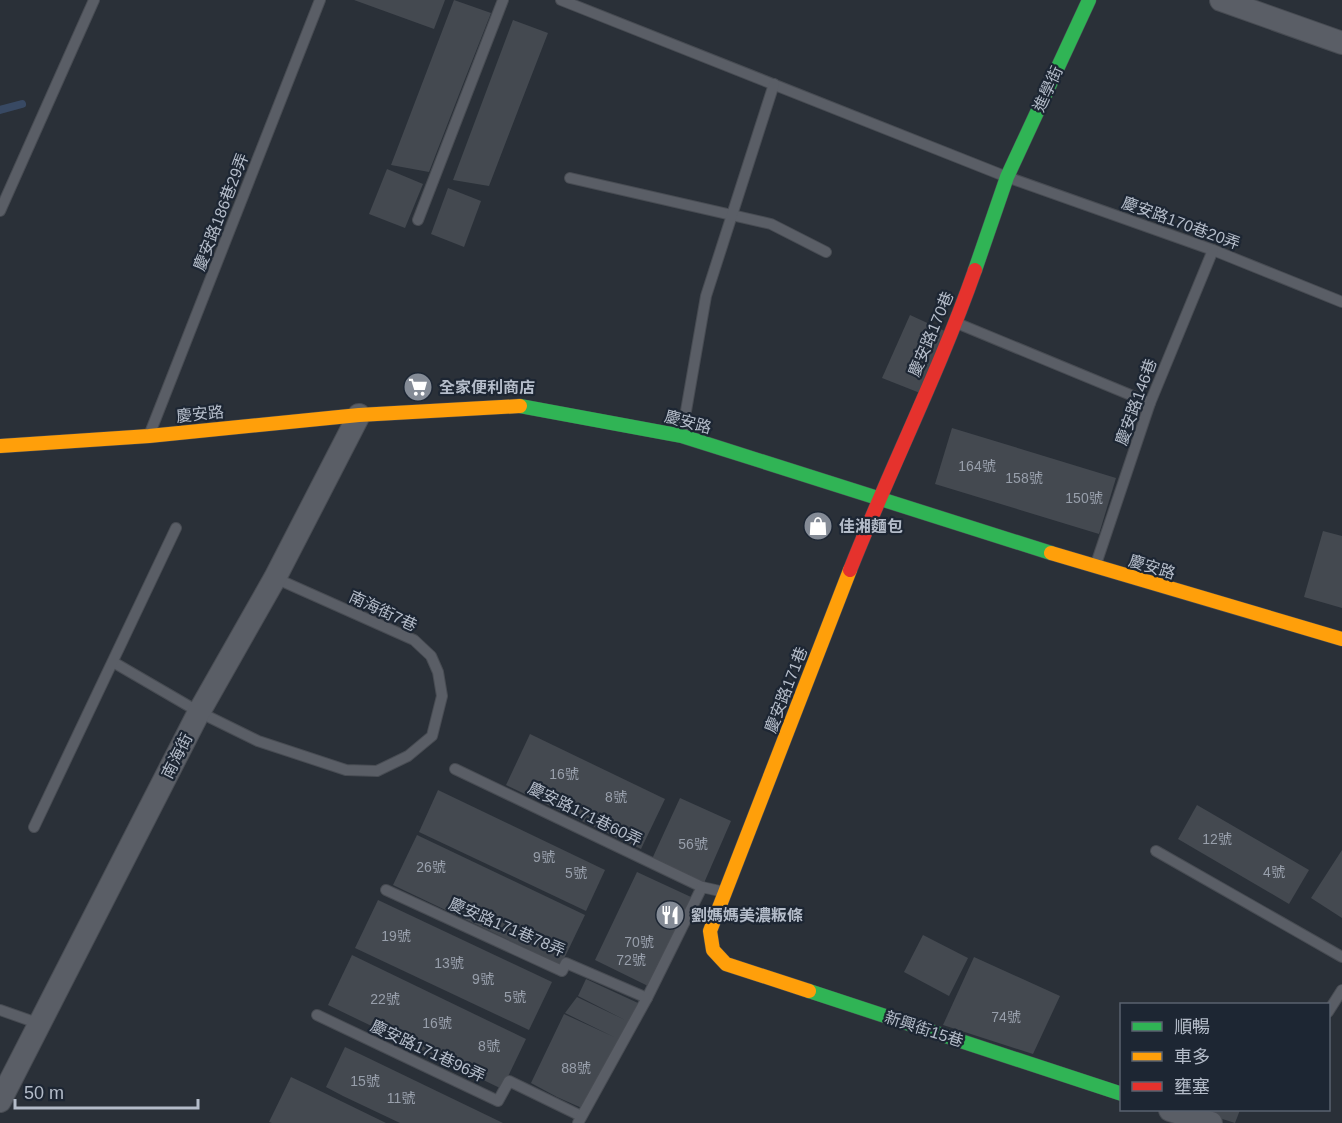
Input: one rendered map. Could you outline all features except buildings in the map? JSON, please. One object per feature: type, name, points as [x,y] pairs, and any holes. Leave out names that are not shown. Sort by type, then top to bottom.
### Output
[{"type":"street","name":"進學街","points":[[1007,177],[1089,0]]},
{"type":"street","points":[[1221,0],[1342,43]]},
{"type":"street","name":"慶安路170巷","points":[[878,499],[956,323],[1007,177]]},
{"type":"street","name":"慶安路","points":[[0,446],[149,436],[359,414],[525,406],[682,436],[1095,567],[1342,639]]},
{"type":"street","name":"南海街","points":[[0,1101],[199,712],[275,578],[359,414]]},
{"type":"street","name":"慶安路171巷","points":[[726,964],[713,950],[710,931],[878,499]]},
{"type":"street","name":"新興街15巷","points":[[726,964],[1120,1093]]},
{"type":"street","points":[[1173,1111],[1211,1123]]},
{"type":"lane","points":[[0,211],[94,0]]},
{"type":"lane","name":"慶安路186巷29弄","points":[[149,436],[320,0]]},
{"type":"lane","points":[[418,220],[503,0]]},
{"type":"lane","name":"慶安路170巷20弄","points":[[561,0],[1007,177],[1213,250],[1342,302]]},
{"type":"lane","points":[[682,436],[706,296],[774,84]]},
{"type":"lane","points":[[570,178],[771,224],[826,252]]},
{"type":"lane","name":"慶安路146巷","points":[[1095,567],[1150,403],[1213,250]]},
{"type":"lane","points":[[956,323],[1150,403]]},
{"type":"lane","points":[[34,827],[176,528]]},
{"type":"lane","name":"南海街7巷","points":[[199,712],[258,741],[346,770],[377,771],[408,756],[432,736],[442,696],[438,672],[431,656],[414,640],[275,578]]},
{"type":"lane","points":[[113,662],[199,712]]},
{"type":"lane","name":"慶安路171巷60弄","points":[[455,769],[702,887]]},
{"type":"lane","points":[[1156,851],[1342,957]]},
{"type":"lane","points":[[580,1119],[647,998],[702,887],[724,892]]},
{"type":"lane","name":"慶安路171巷78弄","points":[[386,890],[562,971],[566,963],[647,998]]},
{"type":"lane","points":[[1330,1010],[1342,990]]},
{"type":"lane","points":[[0,1010],[40,1024]]},
{"type":"lane","name":"慶安路171巷96弄","points":[[317,1015],[498,1101],[509,1081],[580,1119]]},
{"type":"waterway","points":[[0,110],[22,104]]},
{"type":"traffic: fast","points":[[975,270],[1007,177],[1089,0]]},
{"type":"traffic: fast","points":[[520,406],[682,436],[1051,553]]},
{"type":"traffic: fast","points":[[809,991],[1120,1093]]},
{"type":"traffic: slow","points":[[0,446],[149,436],[359,415],[520,406]]},
{"type":"traffic: slow","points":[[1051,553],[1342,639]]},
{"type":"traffic: slow","points":[[809,991],[726,964],[713,950],[710,931],[850,570]]},
{"type":"traffic: jam","points":[[850,570],[946,346],[975,270]]},
{"type":"place","name":"全家便利商店","points":[[418,387]]},
{"type":"place","name":"佳湘麵包","points":[[818,526]]},
{"type":"place","name":"劉媽媽美濃粄條","points":[[670,915]]}]
